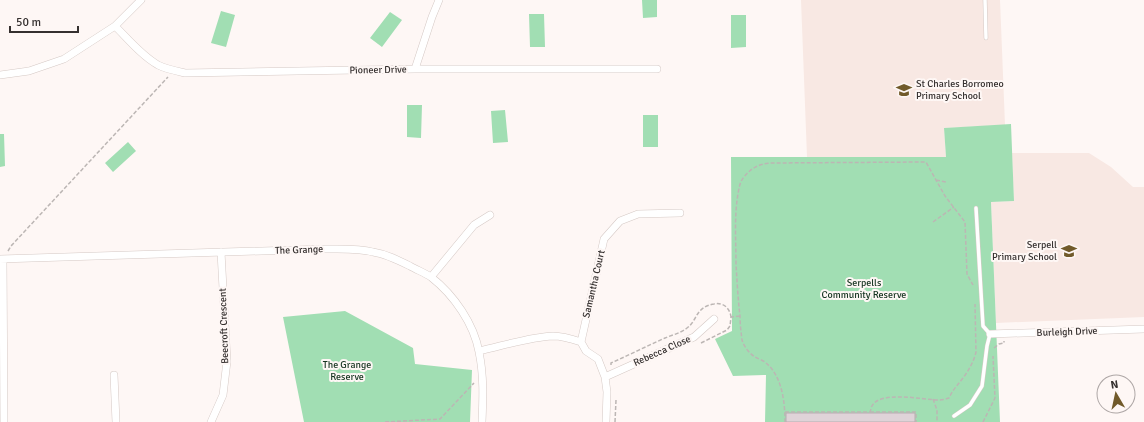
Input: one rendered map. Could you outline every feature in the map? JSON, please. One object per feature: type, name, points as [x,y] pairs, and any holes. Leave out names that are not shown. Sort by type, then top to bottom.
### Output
[{"type":"street","points":[[0,75],[29,71],[64,59],[115,26],[141,0]]},
{"type":"street","points":[[415,69],[439,0]]},
{"type":"street","name":"Pioneer Drive","points":[[115,26],[140,51],[158,65],[174,71],[185,73],[415,69],[657,69]]},
{"type":"street","name":"Samantha Court","points":[[581,342],[604,239],[620,221],[638,214],[680,212]]},
{"type":"street","points":[[431,277],[474,225],[490,215]]},
{"type":"street","name":"The Grange","points":[[1,259],[325,249],[349,249],[373,252],[395,258],[431,277],[453,298],[465,316],[474,333],[483,375],[482,422]]},
{"type":"street","name":"Beecroft Crescent","points":[[211,422],[223,395],[227,361],[221,252]]},
{"type":"street","points":[[1,259],[4,422]]},
{"type":"street","name":"Rebecca Close","points":[[605,377],[694,337],[714,319]]},
{"type":"street","name":"Burleigh Drive","points":[[990,334],[1144,329]]},
{"type":"street","points":[[479,352],[537,338],[554,336],[581,342],[586,351],[598,359],[605,377],[607,392],[606,422]]},
{"type":"street","points":[[114,375],[116,422]]},
{"type":"lane","points":[[985,0],[986,38]]},
{"type":"lane","points":[[954,416],[970,404],[982,386],[990,334],[983,326],[976,208]]},
{"type":"path","points":[[1,259],[11,246],[174,71]]},
{"type":"path","points":[[785,422],[785,408],[780,384],[774,372],[765,362],[754,357],[743,342],[737,290],[736,206],[740,184],[744,177],[756,165],[762,163],[926,162],[945,196],[965,222],[967,274],[974,285]]},
{"type":"path","points":[[936,180],[946,182]]},
{"type":"path","points":[[932,222],[954,207]]},
{"type":"path","points":[[870,412],[872,405],[877,400],[890,397],[940,400],[949,398],[952,390],[964,377],[974,359],[976,352],[974,300]]},
{"type":"path","points":[[983,422],[994,398],[994,348],[999,344],[1004,343],[1004,337]]},
{"type":"path","points":[[385,422],[440,419],[483,375]]},
{"type":"path","points":[[933,399],[937,410],[937,422]]},
{"type":"path","points":[[785,412],[916,412],[916,422]]},
{"type":"shaded area","name":"St Charles Borromeo Primary School","points":[[801,0],[1000,0],[1005,125],[944,128],[946,157],[807,157]]},
{"type":"shaded area","name":"Serpell Primary School","points":[[1012,153],[1089,153],[1111,167],[1133,187],[1144,187],[1144,317],[996,323],[991,202],[1014,201]]},
{"type":"green space","points":[[642,0],[657,0],[657,17],[643,18]]},
{"type":"green space","points":[[221,11],[235,15],[226,47],[211,43]]},
{"type":"green space","points":[[390,12],[402,20],[382,47],[370,38]]},
{"type":"green space","points":[[529,14],[544,14],[545,47],[530,47]]},
{"type":"green space","points":[[731,15],[746,15],[746,47],[731,48]]},
{"type":"green space","points":[[407,105],[422,105],[421,138],[407,137]]},
{"type":"green space","points":[[505,110],[508,142],[493,143],[491,111]]},
{"type":"green space","points":[[643,115],[658,115],[658,147],[643,147]]},
{"type":"green space","name":"Serpells Community Reserve","points":[[1011,124],[1014,201],[991,202],[1000,422],[765,422],[766,375],[733,376],[715,339],[732,331],[731,157],[946,157],[944,128]]},
{"type":"green space","points":[[0,134],[4,134],[5,166],[0,167]]},
{"type":"green space","points":[[128,142],[136,151],[113,172],[105,163]]},
{"type":"green space","name":"The Grange Reserve","points":[[345,311],[413,348],[415,364],[472,370],[470,422],[304,422],[283,317]]},
{"type":"building","points":[[786,413],[915,413],[915,422],[786,422]]},
{"type":"place","name":"St Charles Borromeo Primary School","points":[[904,90]]},
{"type":"place","name":"Serpell Primary School","points":[[1069,251]]}]
